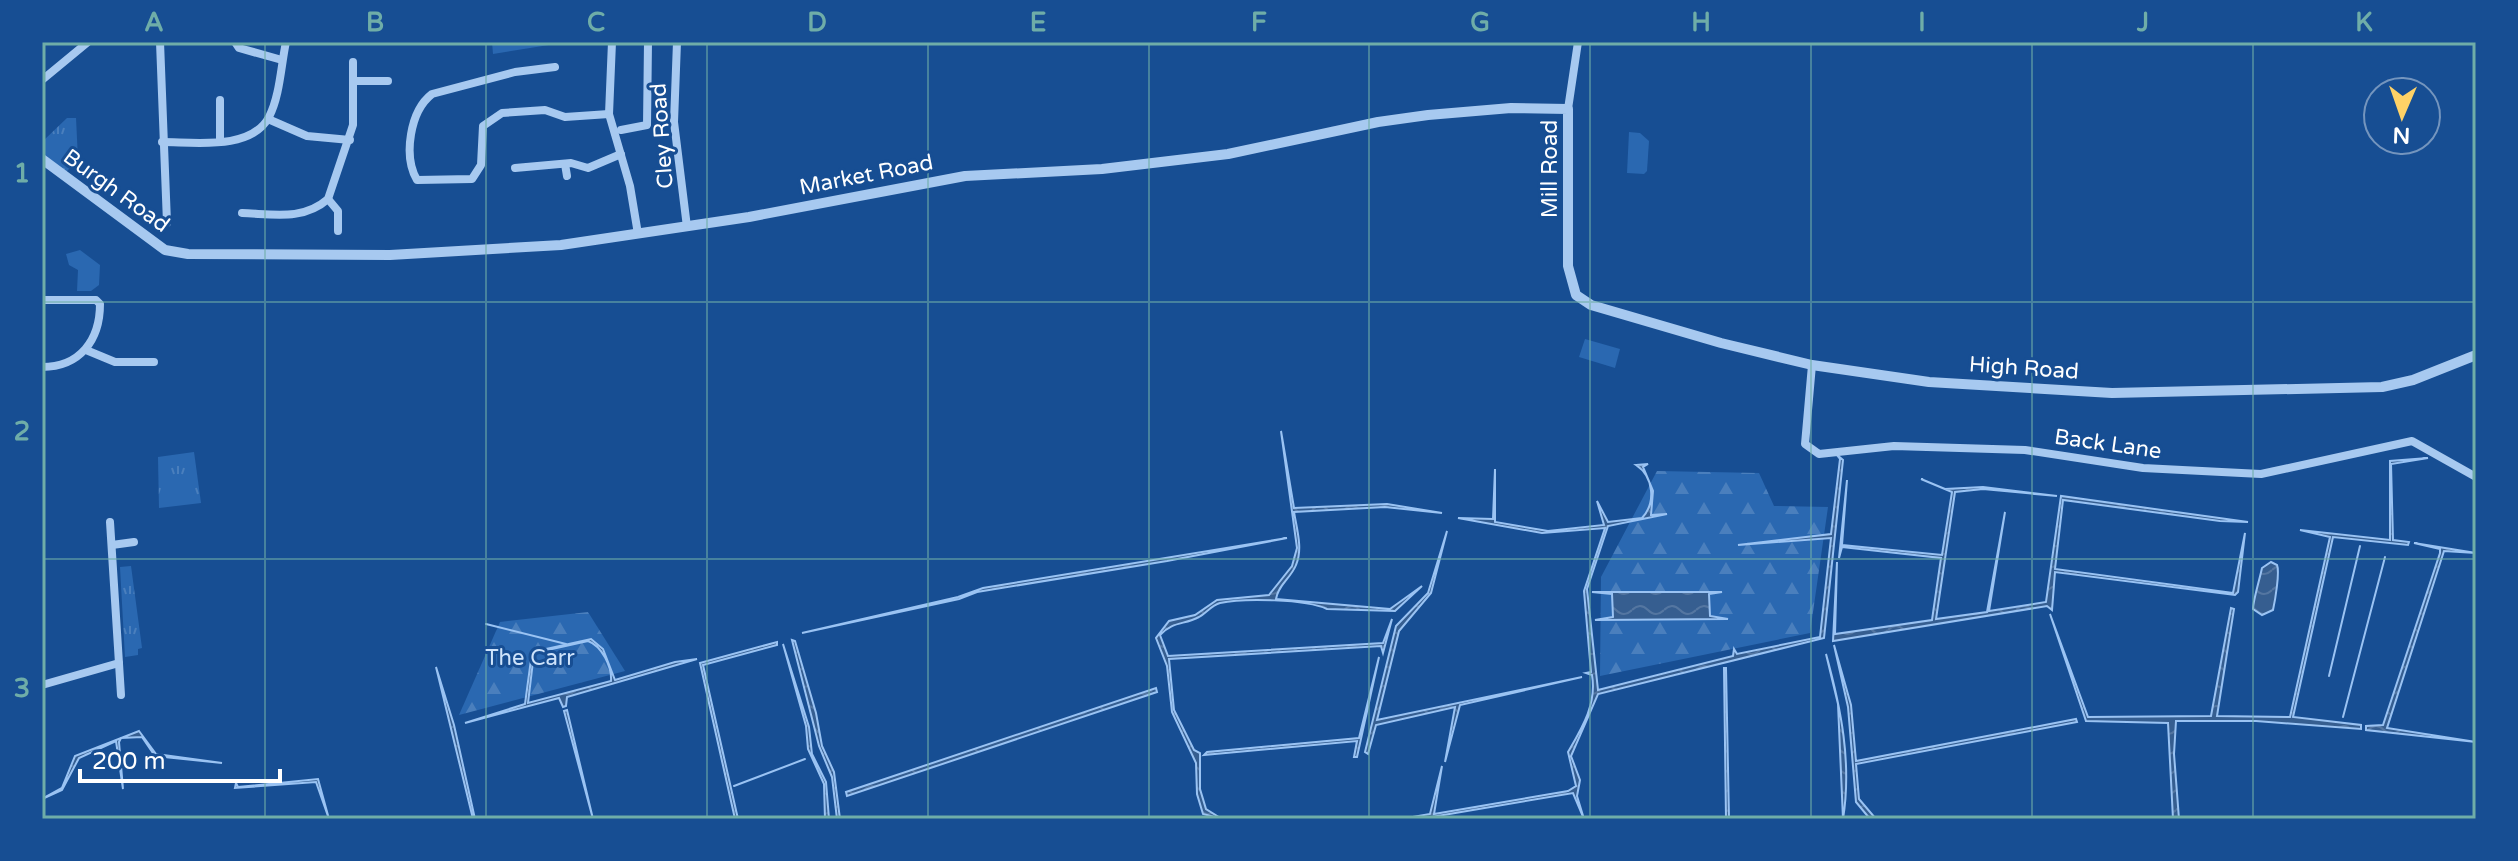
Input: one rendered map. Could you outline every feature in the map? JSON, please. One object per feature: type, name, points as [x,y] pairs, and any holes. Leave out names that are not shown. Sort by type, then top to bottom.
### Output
[{"type":"street","points":[[42,80],[88,42]]},
{"type":"street","points":[[156,214],[167,218],[160,42]]},
{"type":"street","points":[[235,42],[239,48],[282,60]]},
{"type":"street","points":[[162,142],[220,141],[249,134],[268,119],[286,42]]},
{"type":"street","points":[[612,42],[609,114],[638,234]]},
{"type":"street","points":[[621,130],[647,125],[648,42]]},
{"type":"street","name":"Cley Road","points":[[677,42],[674,122],[687,227]]},
{"type":"street","name":"Mill Road","points":[[1576,295],[1568,266],[1568,109],[1578,42]]},
{"type":"street","points":[[242,213],[298,215],[308,213],[328,199],[350,140],[355,112],[353,62]]},
{"type":"street","points":[[555,67],[515,72],[432,94],[426,99],[413,127],[411,163],[417,180],[472,179],[481,165],[483,126],[502,113],[545,110],[565,117],[609,114]]},
{"type":"street","points":[[354,81],[388,81]]},
{"type":"street","points":[[220,100],[220,141]]},
{"type":"street","name":"Market Road","points":[[169,251],[202,254],[396,255],[561,245],[687,227],[965,176],[1102,169],[1228,154],[1378,122],[1428,115],[1511,108],[1568,109]]},
{"type":"street","points":[[268,119],[307,136],[350,140]]},
{"type":"street","points":[[515,168],[565,164],[588,168],[621,154]]},
{"type":"street","name":"Burgh Road","points":[[42,159],[107,210],[169,251]]},
{"type":"street","points":[[565,164],[567,176]]},
{"type":"street","points":[[328,199],[338,211],[338,231]]},
{"type":"street","name":"High Road","points":[[1576,295],[1591,305],[1646,322],[1812,365],[1929,382],[2154,393],[2382,387],[2413,380],[2476,355]]},
{"type":"street","points":[[42,300],[96,300],[100,304],[100,322],[86,350],[72,361],[42,367]]},
{"type":"street","points":[[86,350],[115,362],[154,362]]},
{"type":"street","name":"Back Lane","points":[[1812,365],[1805,444],[1809,450],[1819,454],[1894,446],[2025,450],[2143,468],[2236,476],[2261,474],[2412,441],[2476,477]]},
{"type":"street","points":[[110,522],[121,695]]},
{"type":"street","points":[[112,545],[134,542]]},
{"type":"street","points":[[42,685],[119,663]]},
{"type":"green space","points":[[492,42],[555,42],[555,44],[493,54]]},
{"type":"green space","points":[[67,118],[76,118],[78,160],[64,174],[42,156],[42,142]]},
{"type":"green space","points":[[1629,132],[1640,133],[1649,141],[1647,171],[1644,174],[1627,173]]},
{"type":"green space","points":[[80,250],[100,265],[99,285],[91,291],[77,291],[78,270],[69,265],[66,254]]},
{"type":"green space","points":[[1585,339],[1620,349],[1615,368],[1579,357]]},
{"type":"green space","points":[[194,452],[201,503],[159,508],[158,457]]},
{"type":"green space","points":[[1657,471],[1759,473],[1774,506],[1828,507],[1810,633],[1600,676],[1601,577]]},
{"type":"green space","points":[[131,566],[142,648],[138,649],[138,655],[125,657],[120,567]]},
{"type":"green space","name":"The Carr","points":[[588,612],[625,671],[459,715],[500,622]]},
{"type":"water","points":[[1281,431],[1294,508],[1387,504],[1442,513],[1385,507],[1294,512],[1299,539],[1298,559],[1276,599],[1390,609],[1422,586],[1395,611],[1327,609],[1274,600],[1230,601],[1217,604],[1199,617],[1174,625],[1160,635],[1168,656],[1383,643],[1392,619],[1383,653],[1381,646],[1169,659],[1174,710],[1194,750],[1200,753],[1200,789],[1206,809],[1222,819],[1203,814],[1197,794],[1196,763],[1172,712],[1167,666],[1156,638],[1169,621],[1195,615],[1217,600],[1269,595],[1292,566],[1297,548]]},
{"type":"water","points":[[1836,454],[1843,460],[1824,638],[1598,694],[1571,756],[1580,780],[1577,796],[1584,819],[1573,793],[1420,819],[1401,819],[1430,814],[1442,766],[1434,814],[1568,791],[1576,786],[1568,752],[1587,715],[1593,686],[1592,675],[1586,673],[1591,672],[1584,591],[1605,528],[1542,533],[1458,518],[1493,519],[1495,469],[1495,522],[1548,531],[1604,525],[1597,501],[1608,522],[1642,518],[1650,505],[1650,484],[1653,491],[1651,515],[1667,514],[1608,526],[1587,589],[1598,690],[1733,656],[1734,649],[1737,654],[1820,637],[1831,538],[1738,545],[1831,534],[1840,459]]},
{"type":"water","points":[[2428,458],[2391,464],[2393,540],[2409,542],[2408,545],[2333,537],[2293,717],[2361,725],[2361,729],[2256,721],[2176,721],[2174,754],[2179,819],[2173,819],[2168,723],[2086,721],[2050,614],[2088,717],[2211,716],[2231,608],[2234,609],[2217,716],[2290,717],[2330,537],[2300,530],[2390,540],[2390,461]]},
{"type":"water","points":[[1648,464],[1643,467],[1649,481],[1636,465]]},
{"type":"water","points":[[1921,479],[1945,489],[1983,487],[2057,496],[1983,489],[1955,492],[1936,619],[1987,612],[2005,512],[1989,611],[2046,602],[2061,496],[2248,522],[2063,500],[2055,569],[2233,593],[2245,533],[2238,592],[2235,595],[2055,572],[2052,610],[2047,606],[1833,641],[1837,562],[1835,634],[1932,620],[1941,558],[1842,547],[1839,558],[1847,480],[1842,545],[1942,555],[1952,492]]},
{"type":"water","points":[[1447,531],[1431,593],[1399,631],[1377,720],[1582,677],[1460,705],[1445,762],[1455,707],[1376,725],[1368,754],[1365,752],[1396,626],[1428,593]]},
{"type":"water","points":[[1287,538],[977,592],[959,599],[802,633],[958,597],[983,588]]},
{"type":"water","points":[[2414,543],[2476,553],[2444,551],[2387,728],[2476,742],[2366,730],[2366,726],[2383,725],[2440,553],[2440,549]]},
{"type":"water","points":[[2271,562],[2278,569],[2275,600],[2273,610],[2262,615],[2253,609],[2253,605],[2262,568]]},
{"type":"water","points":[[1592,592],[1722,592],[1709,594],[1710,616],[1728,619],[1595,620],[1613,617],[1612,594]]},
{"type":"water","points":[[591,639],[603,649],[615,680],[675,662],[697,659],[567,697],[566,706],[563,707],[559,698],[465,723],[525,704],[532,652]],"holes":[[[588,641],[605,658],[611,681],[528,703],[534,653]]]},
{"type":"water","points":[[792,640],[795,641],[816,713],[822,746],[834,772],[840,819],[837,819],[832,777],[819,746]]},
{"type":"water","points":[[777,642],[777,645],[703,665],[738,819],[735,819],[700,663]]},
{"type":"water","points":[[783,644],[809,727],[812,754],[826,782],[829,819],[825,819],[824,784],[808,749],[806,726]]},
{"type":"water","points":[[1834,645],[1851,705],[1856,761],[2076,719],[2077,722],[1856,764],[1859,799],[1876,819],[1870,819],[1856,802],[1848,707]]},
{"type":"water","points":[[1379,657],[1357,757],[1354,757],[1357,741],[1204,755],[1207,752],[1359,738]]},
{"type":"water","points":[[436,667],[454,725],[475,819],[473,819]]},
{"type":"water","points":[[1726,668],[1729,819],[1726,819]]},
{"type":"water","points":[[1156,688],[1157,692],[847,796],[846,792]]},
{"type":"water","points":[[1838,705],[1844,736],[1846,777],[1843,819]]},
{"type":"water","points":[[567,710],[593,819],[564,711]]},
{"type":"water","points":[[139,731],[156,754],[222,763],[155,756],[142,737],[121,738]]},
{"type":"water","points":[[121,738],[123,789],[116,741],[79,758],[62,790],[42,799],[62,788],[75,756]]},
{"type":"water","points":[[318,779],[329,819],[316,782],[235,788],[236,783],[238,787]]},
{"type":"waterway","points":[[2329,676],[2360,546]]},
{"type":"waterway","points":[[2343,717],[2385,557]]},
{"type":"waterway","points":[[486,624],[566,644]]},
{"type":"waterway","points":[[734,786],[805,759]]}]
